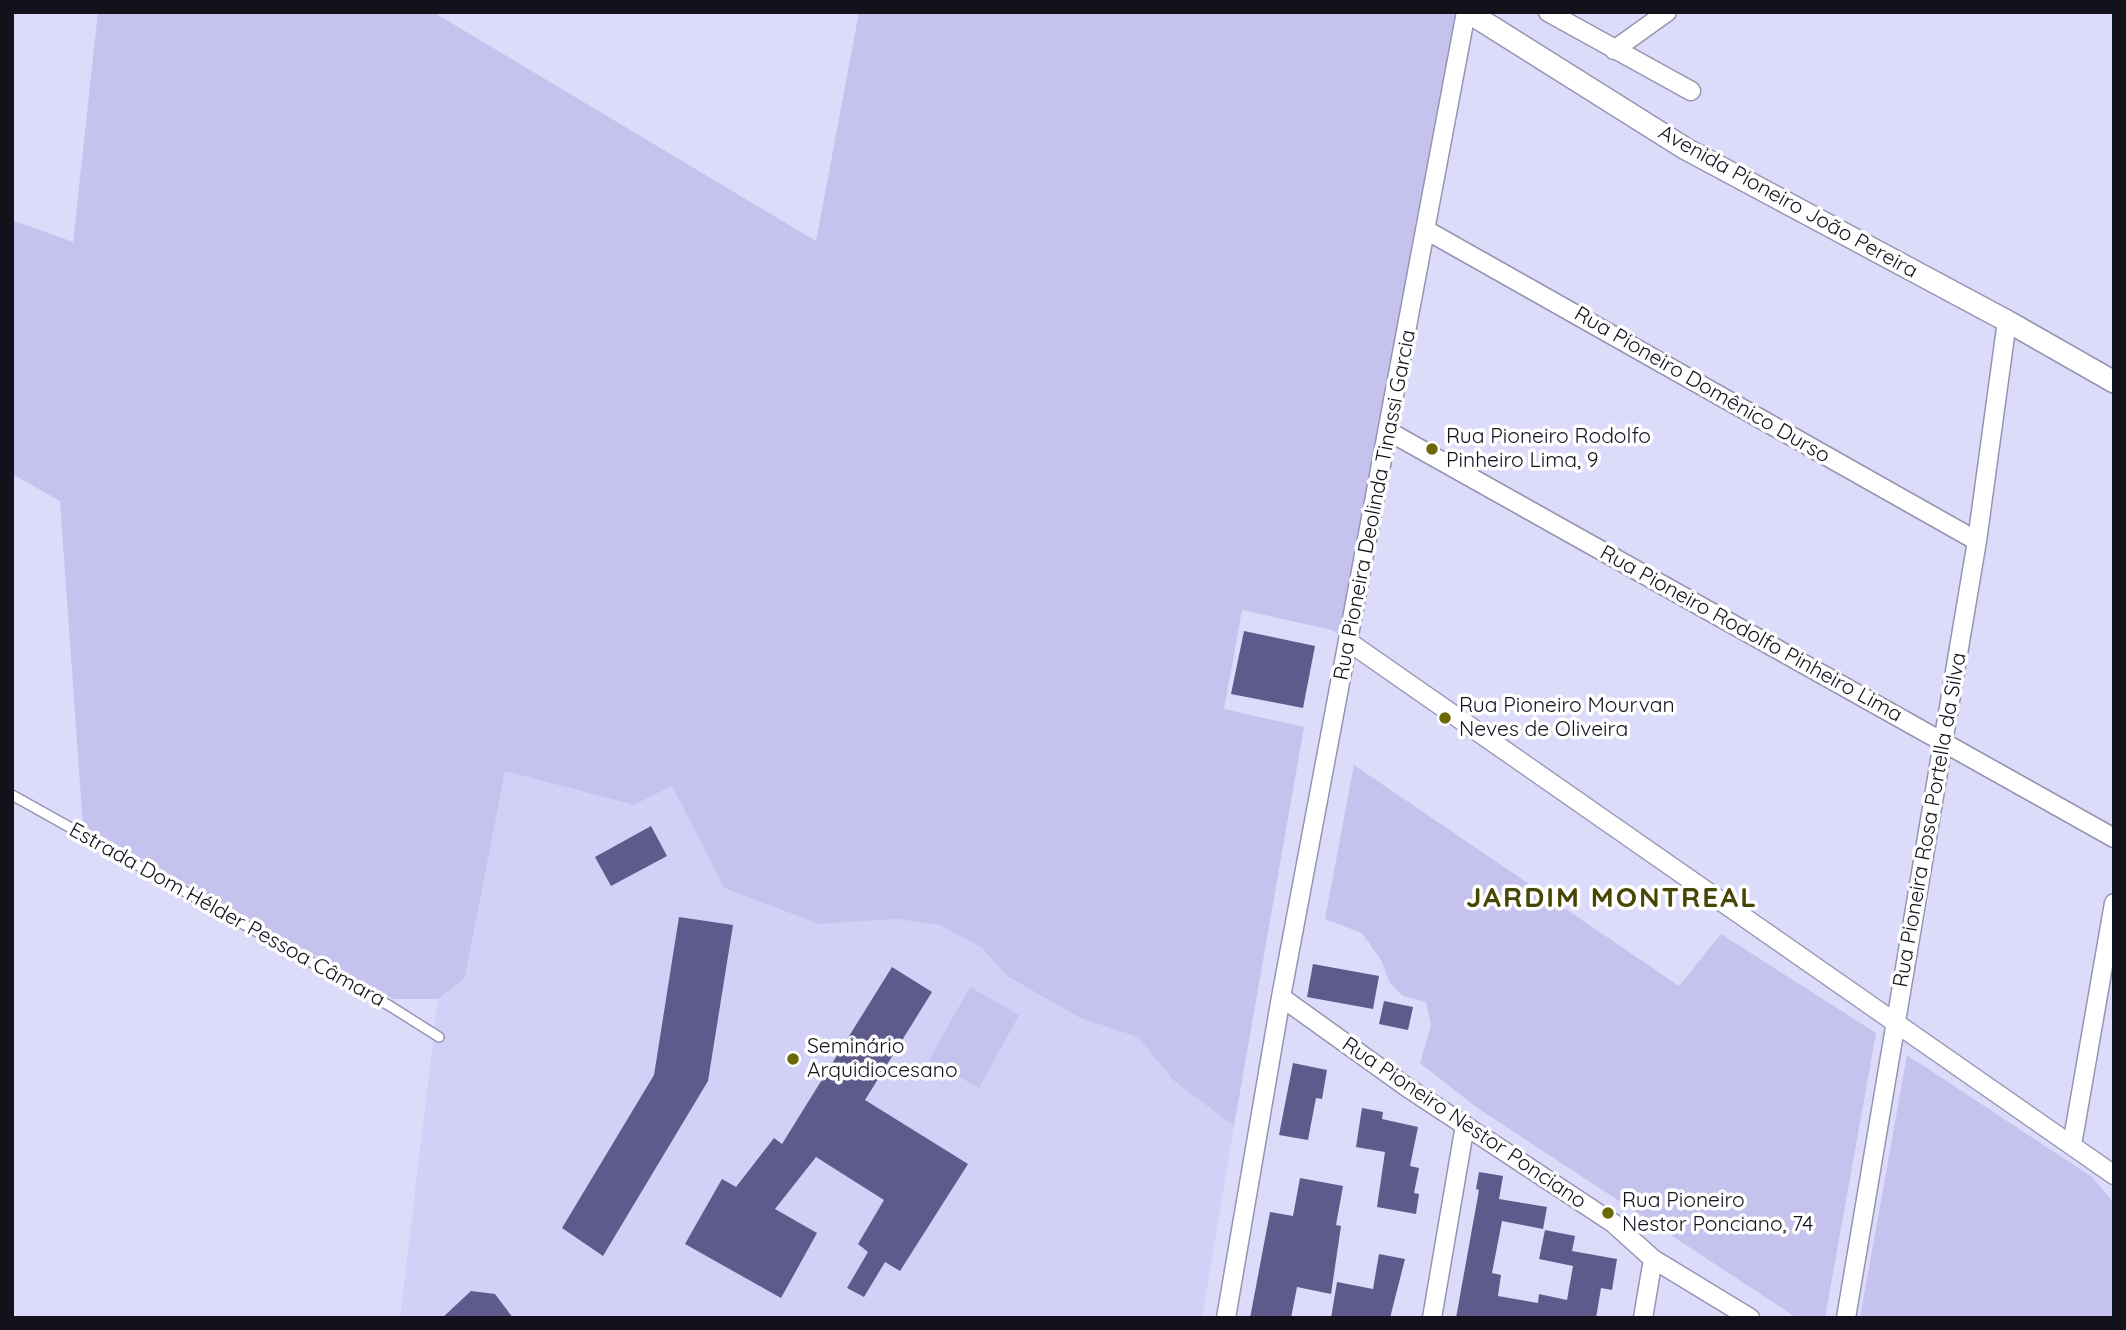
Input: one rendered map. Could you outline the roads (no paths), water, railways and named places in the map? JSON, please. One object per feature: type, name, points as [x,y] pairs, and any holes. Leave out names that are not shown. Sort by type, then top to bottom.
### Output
[{"type":"street","name":"Rua Pioneira Deolinda Tinassi Garcia","points":[[1226,1318],[1282,997],[1467,12]]},
{"type":"street","name":"Avenida Pioneiro João Pereira","points":[[1467,12],[1686,149],[2007,321],[2114,382]]},
{"type":"street","points":[[1548,12],[1691,91]]},
{"type":"street","points":[[1614,50],[1667,12]]},
{"type":"street","name":"Rua Pioneiro Domênico Durso","points":[[1426,230],[1977,541]]},
{"type":"street","name":"Rua Pioneira Rosa Portella da Silva","points":[[1846,1318],[1977,541],[2007,321]]},
{"type":"street","name":"Rua Pioneiro Rodolfo Pinheiro Lima","points":[[1388,431],[2114,838]]},
{"type":"street","points":[[1349,642],[2114,1175]]},
{"type":"street","points":[[2072,1146],[2114,903]]},
{"type":"street","name":"Rua Pioneiro Nestor Ponciano","points":[[1282,997],[1465,1125],[1613,1223],[1653,1259],[1750,1318]]},
{"type":"street","points":[[1432,1318],[1465,1125]]},
{"type":"street","points":[[1643,1318],[1653,1259]]},
{"type":"lane","name":"Estrada Dom Hélder Pessoa Câmara","points":[[12,796],[390,1006],[439,1038]]},
{"type":"place","name":"Rua Pioneiro Rodolfo Pinheiro Lima, 9","points":[[1432,449]]},
{"type":"place","name":"Rua Pioneiro Mourvan Neves de Oliveira","points":[[1445,718]]},
{"type":"place","name":"Seminário Arquidiocesano","points":[[793,1059]]},
{"type":"place","name":"Rua Pioneiro Nestor Ponciano, 74","points":[[1608,1213]]},
{"type":"district","name":"JARDIM MONTREAL","points":[[1612,899]]}]
